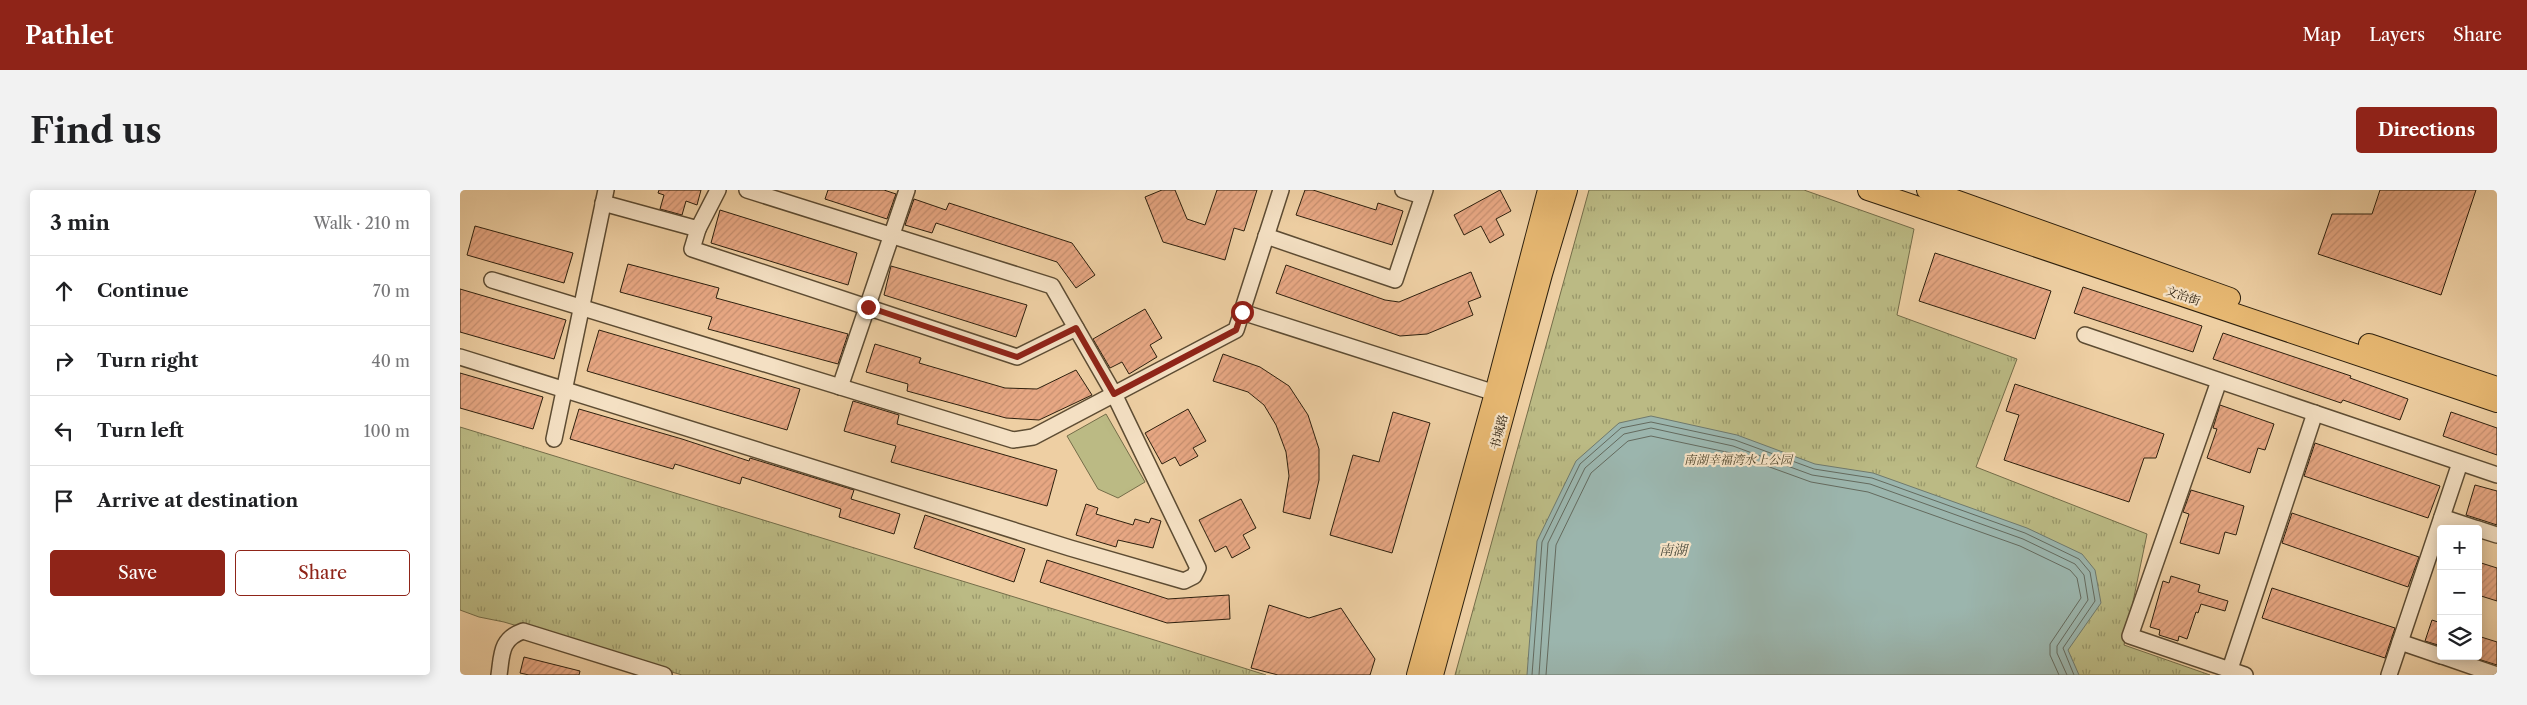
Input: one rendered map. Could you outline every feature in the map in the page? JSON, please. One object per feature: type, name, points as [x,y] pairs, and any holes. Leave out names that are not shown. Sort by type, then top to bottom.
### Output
[{"type":"main road","name":"书城路","points":[[1417,675],[1495,393],[1548,190]]},
{"type":"main road","name":"书城路","points":[[1433,675],[1542,274],[1568,190]]},
{"type":"main road","name":"文治街","points":[[1868,190],[2497,402]]},
{"type":"main road","name":"文治街","points":[[1927,190],[1951,194],[2225,296],[2497,387]]},
{"type":"street","points":[[718,190],[698,229],[692,249],[1017,357],[1076,328]]},
{"type":"street","points":[[460,357],[1070,548],[1184,581],[1194,576],[1198,568],[1114,394],[1052,286],[747,190]]},
{"type":"street","points":[[840,387],[907,190]]},
{"type":"street","points":[[492,280],[1014,440],[1033,437],[1236,330],[1281,190]]},
{"type":"street","points":[[1266,236],[1395,280],[1423,193],[1403,190]]},
{"type":"street","points":[[554,439],[605,196],[698,229]]},
{"type":"street","points":[[1242,312],[1495,393]]},
{"type":"street","points":[[2086,335],[2497,475]]},
{"type":"street","points":[[2219,381],[2130,636],[2245,675]]},
{"type":"street","points":[[2230,669],[2315,414]]},
{"type":"street","points":[[2389,675],[2460,463]]},
{"type":"street","points":[[2442,517],[2466,525]]},
{"type":"street","points":[[2482,530],[2497,535]]},
{"type":"street","points":[[499,675],[504,646],[512,635],[523,631],[664,675]]},
{"type":"street","points":[[2400,642],[2437,654]]},
{"type":"street","points":[[2454,660],[2497,675]]},
{"type":"green space","name":"南湖幸福湾水上公园","points":[[1589,190],[1804,190],[1914,229],[1897,315],[2017,359],[1976,467],[2147,534],[2124,645],[2210,675],[1455,675]]},
{"type":"green space","points":[[1106,414],[1145,482],[1118,498],[1098,489],[1067,436]]},
{"type":"green space","points":[[460,427],[1266,675],[682,675],[504,622],[479,617],[460,610]]},
{"type":"water","name":"南湖","points":[[1651,416],[1737,435],[1815,464],[1873,473],[2027,528],[2082,554],[2095,570],[2101,603],[2068,650],[2079,675],[1527,675],[1537,541],[1576,461],[1619,423]]},
{"type":"building","points":[[659,190],[701,190],[697,205],[686,201],[682,215],[660,209],[664,195],[658,193]]},
{"type":"building","points":[[828,190],[884,190],[896,194],[887,219],[825,199]]},
{"type":"building","points":[[1162,190],[1175,190],[1187,219],[1205,225],[1217,190],[1257,190],[1244,231],[1234,228],[1225,260],[1163,242],[1145,197]]},
{"type":"building","points":[[1305,190],[1313,190],[1376,210],[1378,203],[1403,211],[1392,245],[1296,215]]},
{"type":"building","points":[[1500,190],[1511,211],[1496,219],[1504,235],[1490,243],[1481,226],[1464,235],[1454,215]]},
{"type":"building","points":[[2380,190],[2476,190],[2441,295],[2318,254],[2332,214],[2372,214]]},
{"type":"building","points":[[914,199],[946,210],[949,203],[1072,243],[1095,275],[1076,288],[1057,262],[936,223],[932,233],[905,225]]},
{"type":"building","points":[[720,210],[857,253],[848,285],[711,243]]},
{"type":"building","points":[[475,226],[573,253],[564,283],[467,255]]},
{"type":"building","points":[[1935,253],[2051,291],[2035,339],[1919,301]]},
{"type":"building","points":[[628,264],[719,288],[716,298],[848,334],[838,364],[708,329],[712,317],[620,292]]},
{"type":"building","points":[[1286,265],[1385,300],[1399,302],[1471,272],[1481,297],[1468,302],[1473,315],[1427,334],[1400,336],[1276,293]]},
{"type":"building","points":[[891,266],[1027,305],[1016,337],[884,295]]},
{"type":"building","points":[[2083,287],[2202,326],[2193,352],[2074,313]]},
{"type":"building","points":[[460,289],[566,320],[554,359],[460,332]]},
{"type":"building","points":[[1145,309],[1162,338],[1150,345],[1157,357],[1129,374],[1122,362],[1110,368],[1093,339]]},
{"type":"building","points":[[599,330],[800,389],[787,430],[587,371]]},
{"type":"building","points":[[2223,333],[2351,376],[2350,378],[2408,399],[2400,420],[2343,400],[2341,403],[2213,359]]},
{"type":"building","points":[[875,344],[921,358],[919,363],[1005,388],[1037,389],[1076,370],[1092,395],[1039,420],[1006,418],[907,391],[908,384],[866,372]]},
{"type":"building","points":[[1223,354],[1260,367],[1289,386],[1308,415],[1319,449],[1319,480],[1310,519],[1283,512],[1289,476],[1286,452],[1276,425],[1264,405],[1248,392],[1213,381]]},
{"type":"building","points":[[460,373],[543,397],[533,429],[460,408]]},
{"type":"building","points":[[2015,384],[2164,434],[2156,458],[2144,458],[2129,502],[2004,460],[2019,415],[2006,411]]},
{"type":"building","points":[[853,401],[899,415],[897,424],[1057,470],[1047,506],[891,462],[896,446],[844,431]]},
{"type":"building","points":[[2220,405],[2274,424],[2265,450],[2258,448],[2250,473],[2207,458],[2217,429],[2213,428]]},
{"type":"building","points":[[579,409],[749,461],[750,458],[854,490],[851,499],[900,514],[894,534],[839,517],[841,509],[742,477],[740,484],[675,464],[673,469],[570,439]]},
{"type":"building","points":[[1188,409],[1206,441],[1193,448],[1198,456],[1180,466],[1175,457],[1162,464],[1145,433]]},
{"type":"building","points":[[1393,412],[1430,423],[1392,553],[1330,535],[1353,455],[1379,462]]},
{"type":"building","points":[[2451,412],[2497,428],[2497,455],[2443,436]]},
{"type":"building","points":[[2315,443],[2440,486],[2428,518],[2304,476]]},
{"type":"building","points":[[2475,485],[2497,491],[2497,525],[2466,515]]},
{"type":"building","points":[[2191,490],[2244,506],[2236,535],[2225,532],[2219,554],[2180,543],[2189,514],[2183,512]]},
{"type":"building","points":[[1241,499],[1256,528],[1243,535],[1250,548],[1232,558],[1226,546],[1215,552],[1199,520]]},
{"type":"building","points":[[1086,504],[1098,508],[1096,514],[1133,525],[1135,519],[1149,523],[1151,518],[1161,521],[1153,548],[1118,540],[1116,547],[1076,535]]},
{"type":"building","points":[[2292,513],[2419,557],[2408,587],[2282,543]]},
{"type":"building","points":[[925,515],[1025,549],[1014,582],[914,548]]},
{"type":"building","points":[[1047,560],[1168,599],[1229,595],[1230,619],[1167,623],[1040,582]]},
{"type":"building","points":[[2482,563],[2497,568],[2497,601],[2482,596]]},
{"type":"building","points":[[2171,576],[2200,585],[2198,592],[2228,601],[2225,611],[2201,604],[2198,613],[2196,612],[2187,639],[2179,636],[2178,641],[2159,635],[2160,630],[2150,627],[2163,581],[2169,583]]},
{"type":"building","points":[[2272,588],[2395,628],[2385,658],[2262,618]]},
{"type":"building","points":[[1269,605],[1309,618],[1341,608],[1375,659],[1370,675],[1278,675],[1251,668]]},
{"type":"building","points":[[2432,620],[2437,622],[2437,645],[2425,641]]},
{"type":"building","points":[[2482,637],[2497,642],[2497,665],[2481,660]]},
{"type":"building","points":[[524,657],[580,671],[579,675],[529,675],[520,673]]},
{"type":"route","points":[[868,307],[1017,357],[1076,328],[1114,394],[1236,330],[1242,312]]}]
